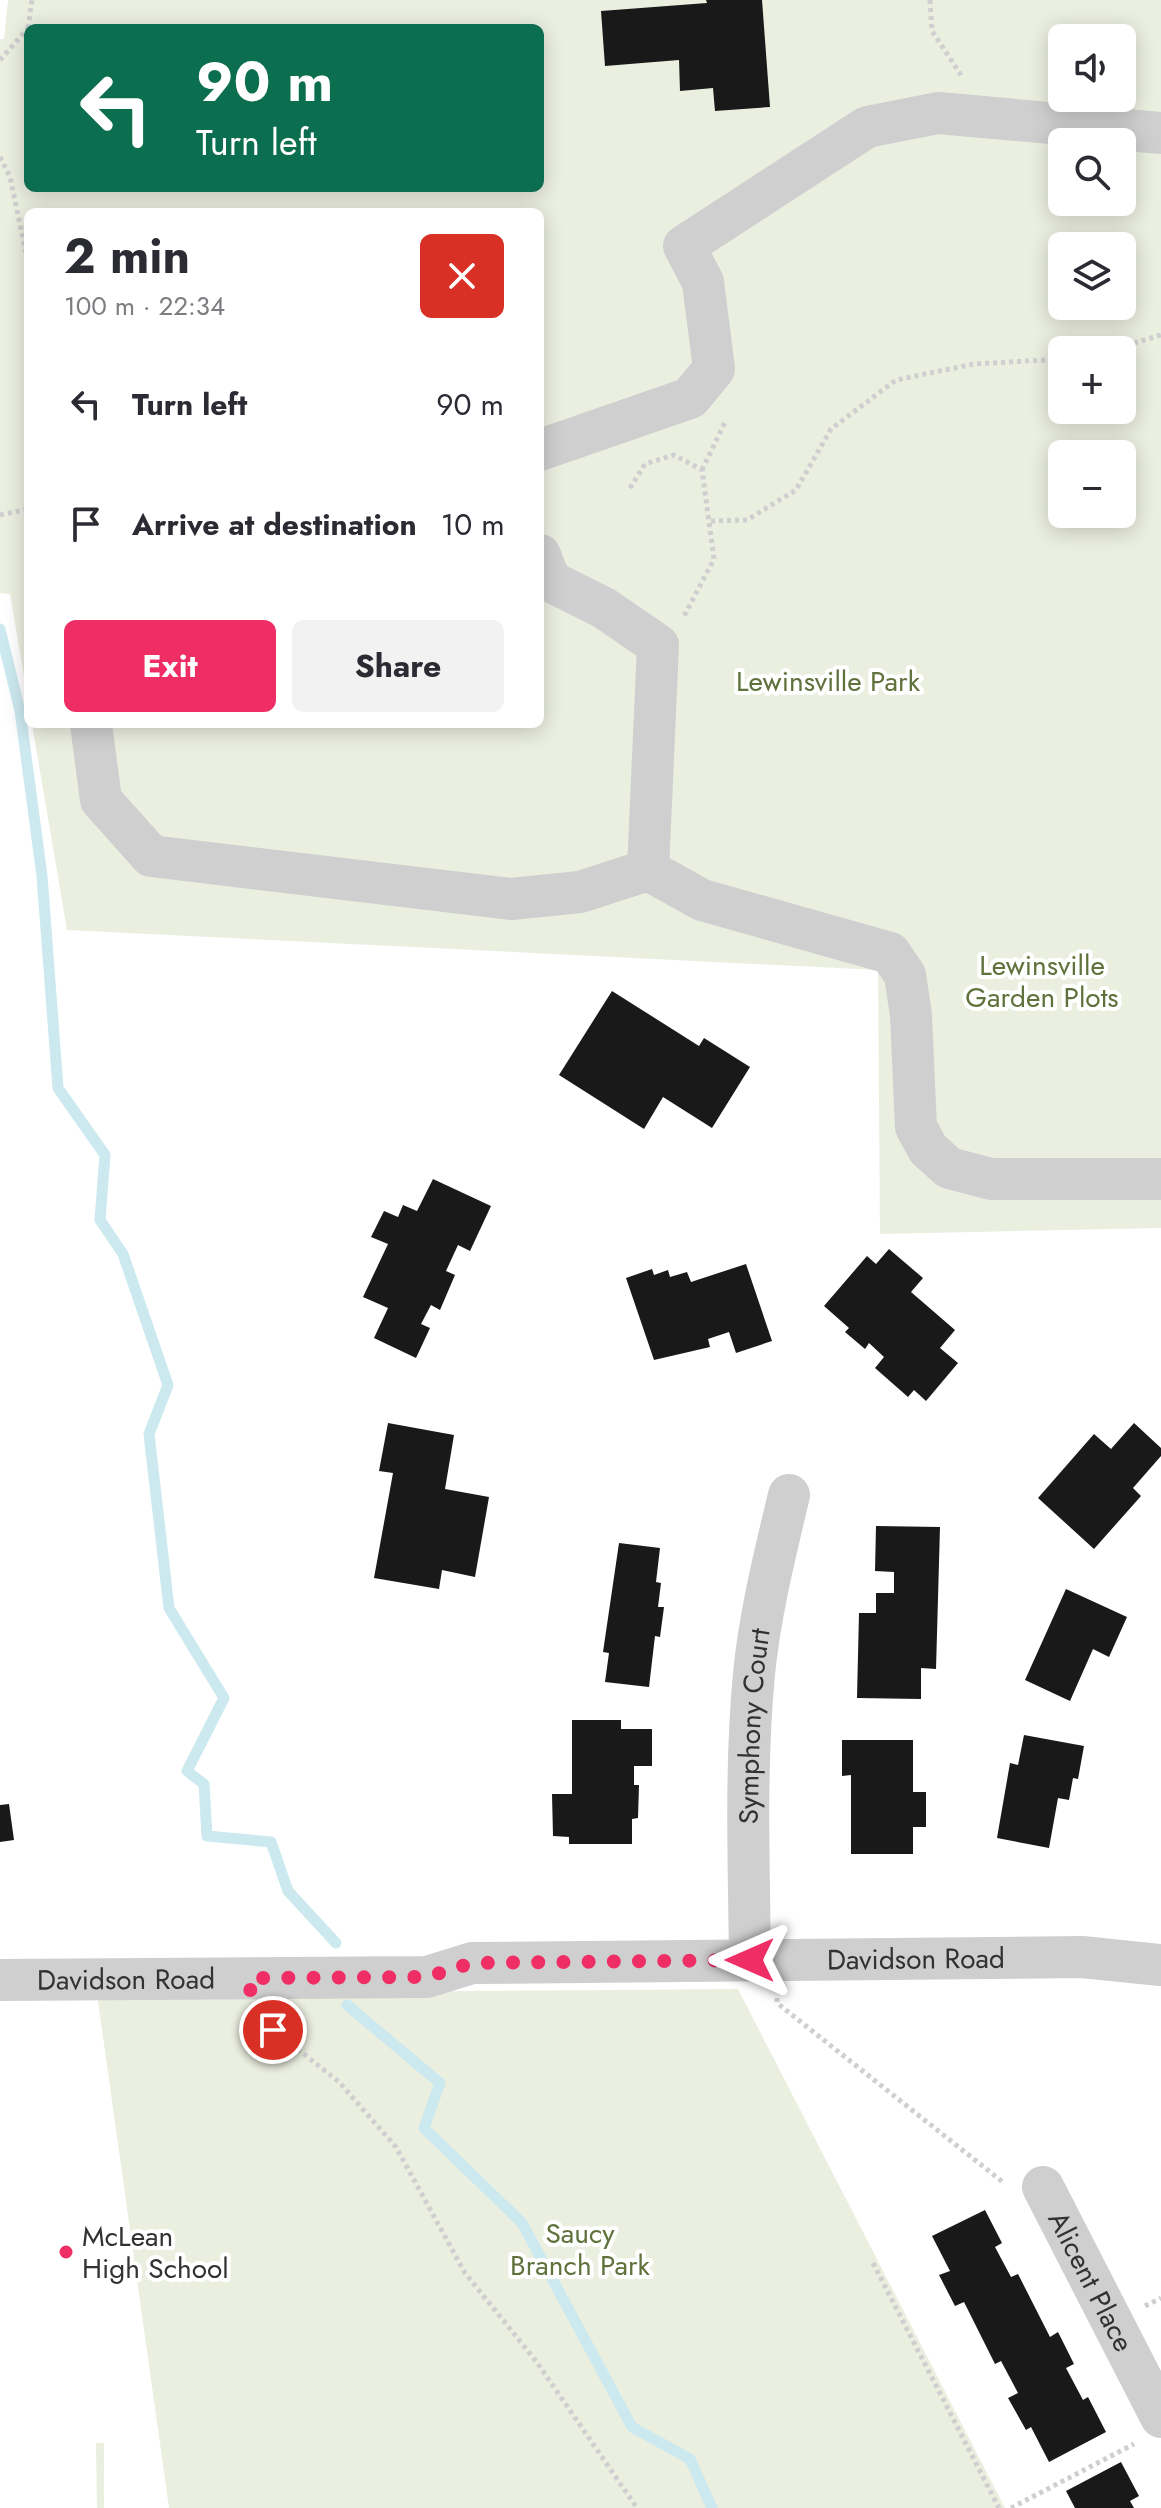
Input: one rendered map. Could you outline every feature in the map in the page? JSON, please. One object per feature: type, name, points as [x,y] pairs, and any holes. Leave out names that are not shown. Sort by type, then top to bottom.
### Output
[{"type":"street","points":[[544,449],[690,398],[714,369],[703,282],[684,246],[867,127],[938,113],[1161,133]]},
{"type":"street","points":[[544,565],[550,581],[604,608],[658,645],[648,870]]},
{"type":"street","points":[[92,728],[101,800],[151,856],[511,899],[580,892],[648,870],[702,900],[890,953],[905,975],[911,1015],[916,1127],[928,1149],[949,1168],[991,1179],[1161,1179]]},
{"type":"street","name":"Symphony Court","points":[[763,1960],[749,1743],[754,1671],[769,1579],[789,1495]]},
{"type":"street","name":"Davidson Road","points":[[0,1980],[427,1977],[472,1963],[1082,1957],[1161,1965]]},
{"type":"street","name":"Alicent Place","points":[[1043,2187],[1152,2428]]},
{"type":"path","points":[[29,24],[32,0]]},
{"type":"path","points":[[930,0],[932,31],[962,72],[971,116]]},
{"type":"path","points":[[0,60],[24,33]]},
{"type":"path","points":[[0,157],[10,177],[24,243]]},
{"type":"path","points":[[1136,342],[1161,335]]},
{"type":"path","points":[[711,521],[747,520],[796,490],[831,429],[896,380],[974,364],[1048,360]]},
{"type":"path","points":[[630,488],[645,464],[674,455],[702,470],[714,559],[688,612],[658,645]]},
{"type":"path","points":[[0,515],[24,511]]},
{"type":"path","points":[[763,1960],[777,2003],[1012,2189],[1043,2187]]},
{"type":"path","points":[[250,1978],[251,2012],[339,2082],[396,2147],[465,2273],[536,2361],[637,2508]]},
{"type":"path","points":[[873,2263],[999,2508]]},
{"type":"path","points":[[1011,2508],[1152,2428]]},
{"type":"green space","name":"Lewinsville Park","points":[[8,0],[1161,0],[1161,1228],[880,1234],[878,970],[67,930],[33,728],[544,728],[544,208],[24,208],[24,676],[10,594],[0,593],[0,39],[4,39]]},
{"type":"green space","name":"Saucy Branch Park","points":[[738,1989],[1005,2508],[169,2508],[97,1994]]},
{"type":"green space","points":[[96,2443],[104,2443],[104,2508],[97,2508]]},
{"type":"building","points":[[706,0],[762,0],[770,107],[715,111],[713,88],[680,91],[679,60],[605,66],[601,11],[707,3]]},
{"type":"building","points":[[612,991],[699,1046],[704,1038],[750,1067],[712,1128],[663,1097],[644,1129],[559,1075]]},
{"type":"building","points":[[433,1179],[491,1206],[470,1251],[458,1245],[446,1271],[455,1275],[440,1310],[431,1305],[421,1324],[430,1328],[416,1358],[374,1338],[388,1308],[363,1297],[388,1244],[371,1237],[384,1211],[398,1217],[403,1205],[417,1211]]},
{"type":"building","points":[[889,1249],[923,1278],[911,1292],[955,1330],[940,1348],[958,1363],[926,1401],[914,1390],[908,1397],[875,1368],[884,1357],[869,1343],[865,1349],[845,1332],[849,1328],[824,1306],[867,1256],[876,1264]]},
{"type":"building","points":[[746,1264],[772,1341],[736,1353],[729,1332],[708,1339],[710,1347],[654,1360],[626,1278],[652,1269],[654,1275],[668,1270],[670,1277],[687,1272],[691,1282]]},
{"type":"building","points":[[388,1423],[454,1435],[445,1489],[489,1497],[475,1577],[442,1570],[439,1589],[374,1578],[393,1473],[379,1471]]},
{"type":"building","points":[[1134,1423],[1161,1448],[1161,1456],[1133,1488],[1141,1496],[1094,1549],[1038,1498],[1094,1434],[1111,1449]]},
{"type":"building","points":[[876,1526],[940,1527],[936,1669],[921,1668],[921,1699],[857,1698],[859,1613],[876,1613],[876,1593],[894,1593],[894,1572],[875,1571]]},
{"type":"building","points":[[619,1543],[660,1548],[656,1582],[661,1583],[658,1607],[664,1607],[660,1637],[655,1636],[649,1687],[605,1682],[609,1653],[603,1652]]},
{"type":"building","points":[[1066,1589],[1127,1617],[1109,1657],[1093,1649],[1070,1701],[1025,1680]]},
{"type":"building","points":[[572,1720],[621,1720],[621,1729],[652,1729],[652,1766],[634,1766],[634,1785],[639,1785],[638,1818],[632,1819],[632,1844],[569,1844],[569,1837],[553,1836],[552,1794],[572,1794]]},
{"type":"building","points":[[1024,1735],[1084,1746],[1078,1779],[1073,1778],[1069,1800],[1058,1798],[1049,1848],[997,1838],[1010,1763],[1018,1765]]},
{"type":"building","points":[[842,1740],[913,1740],[913,1792],[926,1792],[926,1827],[913,1827],[913,1854],[851,1854],[851,1775],[842,1776]]},
{"type":"building","points":[[9,1804],[14,1840],[0,1842],[0,1805]]},
{"type":"building","points":[[985,2210],[1002,2243],[995,2247],[1011,2277],[1018,2274],[1050,2337],[1058,2332],[1074,2364],[1066,2368],[1083,2400],[1088,2397],[1106,2432],[1049,2462],[1031,2427],[1026,2430],[1008,2398],[1018,2393],[1001,2361],[995,2364],[964,2302],[955,2306],[939,2275],[950,2271],[932,2236]]},
{"type":"building","points":[[1121,2462],[1139,2496],[1130,2501],[1134,2508],[1075,2508],[1066,2491]]},
{"type":"waterway","points":[[0,629],[20,711],[42,876],[58,1088],[105,1155],[100,1220],[123,1254],[168,1385],[149,1434],[169,1608],[224,1698],[187,1771],[204,1784],[207,1836],[271,1842],[288,1891],[336,1943]]},
{"type":"waterway","points":[[347,2005],[440,2083],[424,2128],[522,2223],[632,2427],[690,2459],[712,2508]]},
{"type":"place","name":"McLean High School","points":[[66,2252]]},
{"type":"route","points":[[273,2030],[251,2012],[250,1978],[427,1977],[472,1963],[750,1960]]},
{"type":"park label","name":"Lewinsville Garden Plots","points":[[1042,981]]}]
